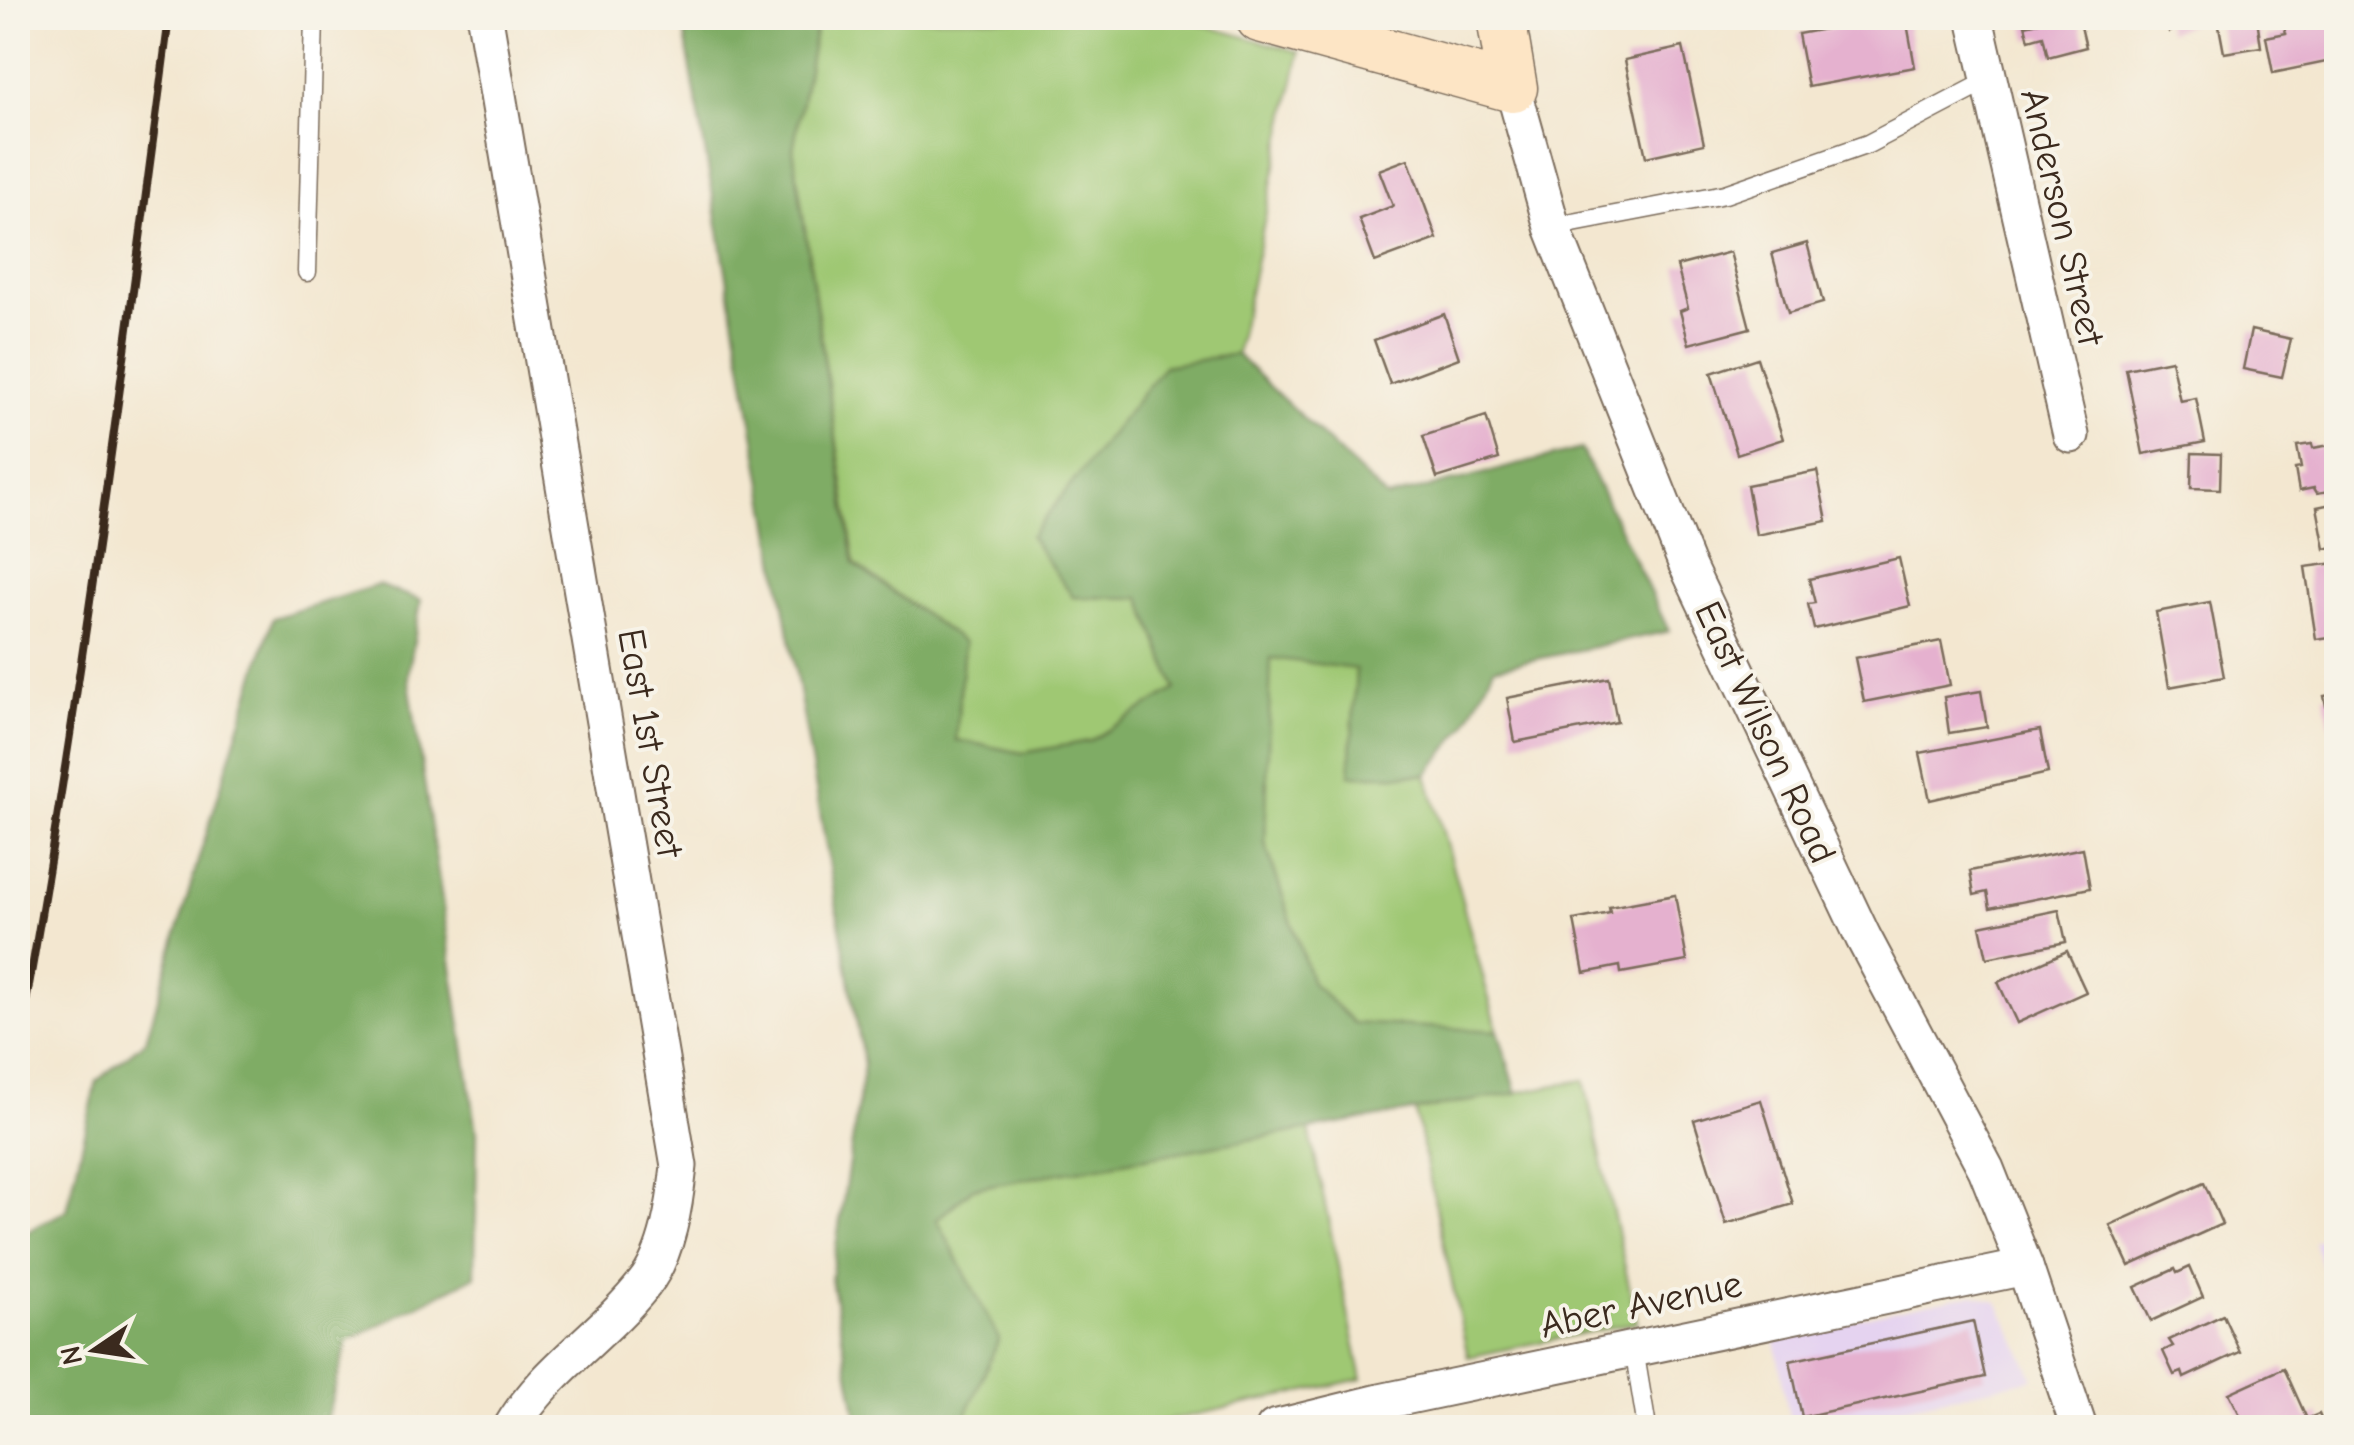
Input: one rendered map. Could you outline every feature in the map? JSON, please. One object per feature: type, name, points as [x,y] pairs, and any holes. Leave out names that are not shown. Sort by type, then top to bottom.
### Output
[{"type":"street","name":"East 1st Street","points":[[485,18],[679,1166],[674,1218],[646,1282],[527,1400],[511,1428]]},
{"type":"street","points":[[1260,18],[1513,88]]},
{"type":"street","name":"East Wilson Road","points":[[1501,18],[1513,88],[1552,227],[1686,562],[1863,937],[1986,1169],[2025,1267],[2079,1428]]},
{"type":"street","name":"Anderson Street","points":[[1975,18],[2070,435]]},
{"type":"street","name":"Aber Avenue","points":[[1274,1428],[1382,1415],[1634,1349],[2025,1267]]},
{"type":"lane","points":[[307,272],[314,18]]},
{"type":"lane","points":[[1552,227],[1725,194],[1868,144],[1988,80]]},
{"type":"lane","points":[[1634,1349],[1647,1428]]},
{"type":"shaded area","points":[[2336,1232],[2336,1305],[2313,1242]]},
{"type":"shaded area","points":[[1973,1294],[1998,1302],[2034,1379],[1809,1427],[1791,1427],[1774,1336]]},
{"type":"green space","points":[[682,18],[800,18],[816,26],[793,149],[854,564],[964,643],[956,740],[1023,753],[1090,741],[1176,689],[1141,598],[1073,597],[1030,537],[1164,366],[1236,354],[1387,498],[1581,449],[1669,631],[1494,668],[1465,726],[1427,775],[1350,775],[1356,669],[1271,658],[1265,843],[1312,983],[1354,1023],[1498,1031],[1517,1093],[973,1188],[937,1219],[999,1339],[961,1427],[859,1427],[831,1279],[864,1065]]},
{"type":"green space","points":[[800,18],[1177,18],[1300,52],[1236,354],[1164,366],[1073,597],[1141,598],[1177,689],[1090,741],[1023,753],[956,740],[964,643],[855,564],[793,149],[816,26]]},
{"type":"green space","points":[[378,585],[421,600],[408,675],[477,1132],[475,1276],[348,1341],[324,1427],[18,1427],[18,1237],[67,1210],[97,1081],[146,1040],[273,618]]},
{"type":"green space","points":[[1270,657],[1356,669],[1350,775],[1427,775],[1498,1031],[1354,1024],[1312,984],[1265,843]]},
{"type":"green space","points":[[1584,1080],[1637,1322],[1468,1357],[1415,1111]]},
{"type":"green space","points":[[1309,1129],[1362,1379],[1138,1427],[961,1427],[963,1418],[937,1219],[973,1188]]},
{"type":"building","points":[[1884,18],[1906,18],[1915,67],[1808,87],[1798,34]]},
{"type":"building","points":[[2039,18],[2079,18],[2086,47],[2048,57],[2043,36],[2029,40],[2025,25],[2039,22]]},
{"type":"building","points":[[2163,18],[2204,18],[2169,32]]},
{"type":"building","points":[[2257,18],[2261,47],[2224,53],[2218,21]]},
{"type":"building","points":[[2336,18],[2336,60],[2273,73],[2266,37],[2286,33],[2284,26]]},
{"type":"building","points":[[1683,47],[1704,144],[1646,157],[1625,60]]},
{"type":"building","points":[[1408,159],[1437,239],[1375,262],[1359,219],[1393,206],[1379,170]]},
{"type":"building","points":[[1807,243],[1823,303],[1788,313],[1772,253]]},
{"type":"building","points":[[1730,252],[1750,328],[1689,344],[1680,311],[1688,308],[1677,266]]},
{"type":"building","points":[[1444,314],[1459,358],[1390,384],[1374,340]]},
{"type":"building","points":[[2251,330],[2291,339],[2282,377],[2243,369]]},
{"type":"building","points":[[1757,358],[1783,439],[1737,454],[1711,373]]},
{"type":"building","points":[[2171,360],[2180,401],[2196,398],[2205,442],[2143,454],[2126,369]]},
{"type":"building","points":[[1486,416],[1499,459],[1437,478],[1423,436]]},
{"type":"building","points":[[2312,444],[2313,448],[2336,444],[2336,490],[2299,491],[2295,469],[2301,468],[2297,446]]},
{"type":"building","points":[[2192,453],[2221,454],[2220,489],[2191,488]]},
{"type":"building","points":[[1817,471],[1827,521],[1756,535],[1747,485]]},
{"type":"building","points":[[2336,503],[2336,546],[2325,549],[2317,507]]},
{"type":"building","points":[[1899,558],[1910,606],[1814,629],[1808,604],[1815,603],[1809,579]]},
{"type":"building","points":[[2336,563],[2336,636],[2316,639],[2305,567]]},
{"type":"building","points":[[2210,602],[2224,677],[2169,687],[2156,612]]},
{"type":"building","points":[[1941,641],[1950,685],[1864,702],[1855,658]]},
{"type":"building","points":[[1609,678],[1617,722],[1515,742],[1507,698]]},
{"type":"building","points":[[1981,691],[1987,727],[1949,733],[1944,697]]},
{"type":"building","points":[[2336,694],[2336,729],[2331,730],[2324,696]]},
{"type":"building","points":[[2040,730],[2048,773],[1930,800],[1920,753]]},
{"type":"building","points":[[2083,848],[2090,888],[1990,908],[1987,892],[1974,895],[1970,871]]},
{"type":"building","points":[[1675,895],[1687,961],[1621,973],[1620,966],[1584,973],[1574,920],[1610,913],[1609,907]]},
{"type":"building","points":[[2059,910],[2066,942],[1987,958],[1980,926]]},
{"type":"building","points":[[2067,951],[2086,992],[2017,1023],[1998,982]]},
{"type":"building","points":[[1761,1100],[1793,1204],[1726,1224],[1694,1120]]},
{"type":"building","points":[[2204,1183],[2222,1224],[2129,1266],[2110,1225]]},
{"type":"building","points":[[2190,1267],[2203,1297],[2151,1321],[2135,1287],[2175,1269],[2177,1273]]},
{"type":"building","points":[[2223,1315],[2240,1352],[2184,1378],[2182,1372],[2174,1375],[2163,1351],[2173,1346],[2169,1340]]},
{"type":"building","points":[[1973,1321],[1985,1377],[1802,1417],[1790,1361]]},
{"type":"building","points":[[2284,1368],[2307,1419],[2319,1414],[2325,1428],[2224,1428],[2242,1419],[2229,1393]]},
{"type":"railway","points":[[18,1047],[81,662],[169,18]]}]
